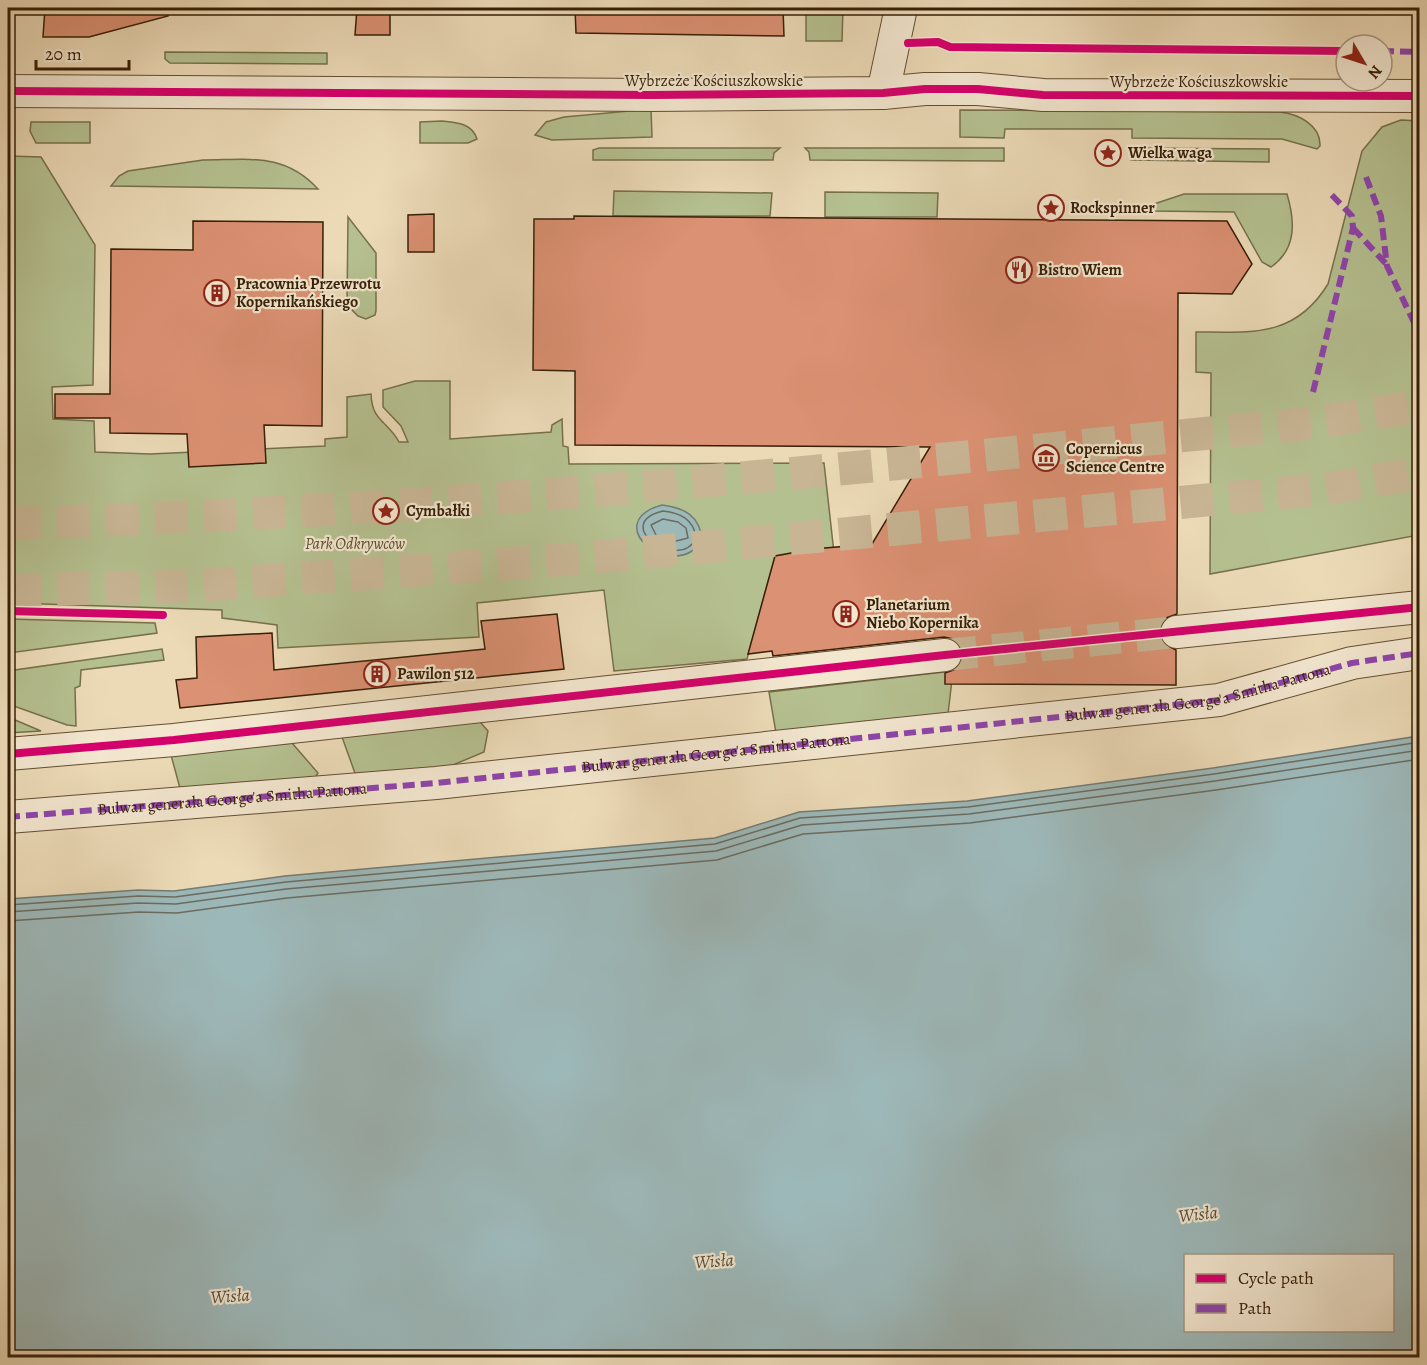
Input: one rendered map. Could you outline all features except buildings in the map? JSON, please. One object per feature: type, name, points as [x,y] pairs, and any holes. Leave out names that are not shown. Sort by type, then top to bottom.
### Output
[{"type":"street","points":[[883,93],[901,8]]},
{"type":"street","name":"Wybrzeże Kościuszkowskie","points":[[8,91],[883,93],[925,89],[978,89],[1043,95],[1419,96]]},
{"type":"street","points":[[1177,632],[1419,607]]},
{"type":"street","name":"Bulwar generała George'a Smitha Pattona","points":[[8,817],[436,783],[1219,700],[1352,663],[1419,653]]},
{"type":"street","points":[[8,754],[174,740],[945,655]]},
{"type":"green space","points":[[806,8],[843,8],[842,41],[806,41]]},
{"type":"green space","points":[[165,52],[327,53],[327,64],[170,63],[165,59]]},
{"type":"green space","points":[[651,109],[652,137],[552,140],[535,135],[546,122],[564,117]]},
{"type":"green space","points":[[960,110],[1280,112],[1301,118],[1313,127],[1317,132],[1320,146],[1317,149],[1282,139],[1132,138],[1132,129],[1005,129],[1004,138],[960,137]]},
{"type":"green space","points":[[1401,120],[1420,121],[1419,535],[1210,574],[1211,373],[1196,372],[1196,332],[1236,332],[1271,328],[1286,323],[1315,302],[1328,284],[1362,151],[1382,127]]},
{"type":"green space","points":[[442,121],[468,127],[477,139],[468,143],[420,143],[420,122]]},
{"type":"green space","points":[[31,122],[90,122],[90,143],[36,143],[30,131]]},
{"type":"green space","points":[[599,148],[780,148],[774,153],[773,160],[593,160],[593,150]]},
{"type":"green space","points":[[805,148],[1004,148],[1004,161],[810,160],[809,152]]},
{"type":"green space","points":[[1132,148],[1269,149],[1269,162],[1131,160]]},
{"type":"green space","name":"Park Odkrywców","points":[[8,156],[41,157],[95,245],[93,385],[52,387],[53,419],[94,421],[95,452],[150,454],[325,446],[325,439],[347,437],[347,397],[371,394],[377,416],[399,442],[408,442],[401,426],[383,407],[383,390],[415,381],[450,381],[450,439],[551,432],[552,425],[562,419],[563,446],[568,447],[569,464],[824,463],[834,553],[773,565],[747,659],[614,671],[604,590],[477,603],[479,637],[278,648],[277,625],[222,618],[222,610],[8,601]]},
{"type":"green space","points":[[251,159],[279,164],[305,177],[318,189],[111,186],[119,176],[128,171],[203,160]]},
{"type":"green space","points":[[614,191],[772,193],[770,216],[613,216]]},
{"type":"green space","points":[[825,192],[938,193],[937,217],[825,217]]},
{"type":"green space","points":[[1184,194],[1287,194],[1292,214],[1292,234],[1286,252],[1271,267],[1262,262],[1234,212],[1151,211],[1150,206]]},
{"type":"green space","points":[[348,217],[376,253],[376,311],[375,315],[366,319],[358,316],[347,305]]},
{"type":"green space","points":[[8,619],[155,623],[157,633],[9,653]]},
{"type":"green space","points":[[162,649],[164,660],[81,670],[80,686],[75,688],[76,726],[67,725],[8,704],[8,671]]},
{"type":"green space","points":[[953,671],[948,714],[776,733],[769,692]]},
{"type":"green space","points":[[8,717],[41,731],[8,733]]},
{"type":"green space","points":[[480,722],[488,731],[484,752],[441,770],[356,776],[342,737]]},
{"type":"green space","points":[[292,743],[318,773],[313,781],[181,792],[171,755]]},
{"type":"water","points":[[662,505],[678,508],[695,519],[702,540],[690,552],[675,556],[660,553],[648,546],[639,536],[637,524],[644,514]]},
{"type":"water","name":"Wisła","points":[[1419,736],[1419,1357],[8,1357],[8,899],[138,890],[174,891],[285,876],[715,838],[799,812],[967,801],[1213,768]]},
{"type":"tunnel","points":[[8,523],[171,518],[335,509],[661,485],[1313,423],[1420,406]]},
{"type":"tunnel","points":[[8,590],[191,586],[574,559],[1325,489],[1420,473]]},
{"type":"tunnel","points":[[945,655],[1177,632]]},
{"type":"marked path","points":[[1394,51],[1420,52]]},
{"type":"marked path","points":[[1366,177],[1381,216],[1387,266],[1420,335]]},
{"type":"marked path","points":[[1313,392],[1353,228],[1352,216],[1329,192]]},
{"type":"marked path","points":[[1353,228],[1387,265]]},
{"type":"marked path","points":[[8,817],[436,783],[1219,700],[1352,663],[1420,653]]},
{"type":"cycle path","points":[[908,43],[938,42],[950,47],[1334,51]]},
{"type":"cycle path","points":[[8,91],[651,95],[883,93],[925,89],[978,89],[1043,95],[1420,96]]},
{"type":"cycle path","points":[[8,754],[174,740],[945,655],[1420,607]]},
{"type":"cycle path","points":[[8,611],[163,615]]},
{"type":"place","name":"Wielka waga","points":[[1108,153]]},
{"type":"place","name":"Rockspinner","points":[[1051,208]]},
{"type":"place","name":"Bistro Wiem","points":[[1019,270]]},
{"type":"place","name":"Pracownia Przewrotu Kopernikańskiego","points":[[217,293]]},
{"type":"place","name":"Copernicus Science Centre","points":[[1046,458]]},
{"type":"place","name":"Cymbałki","points":[[386,511]]},
{"type":"place","name":"Planetarium Niebo Kopernika","points":[[846,614]]},
{"type":"place","name":"Pawilon 512","points":[[377,674]]}]
